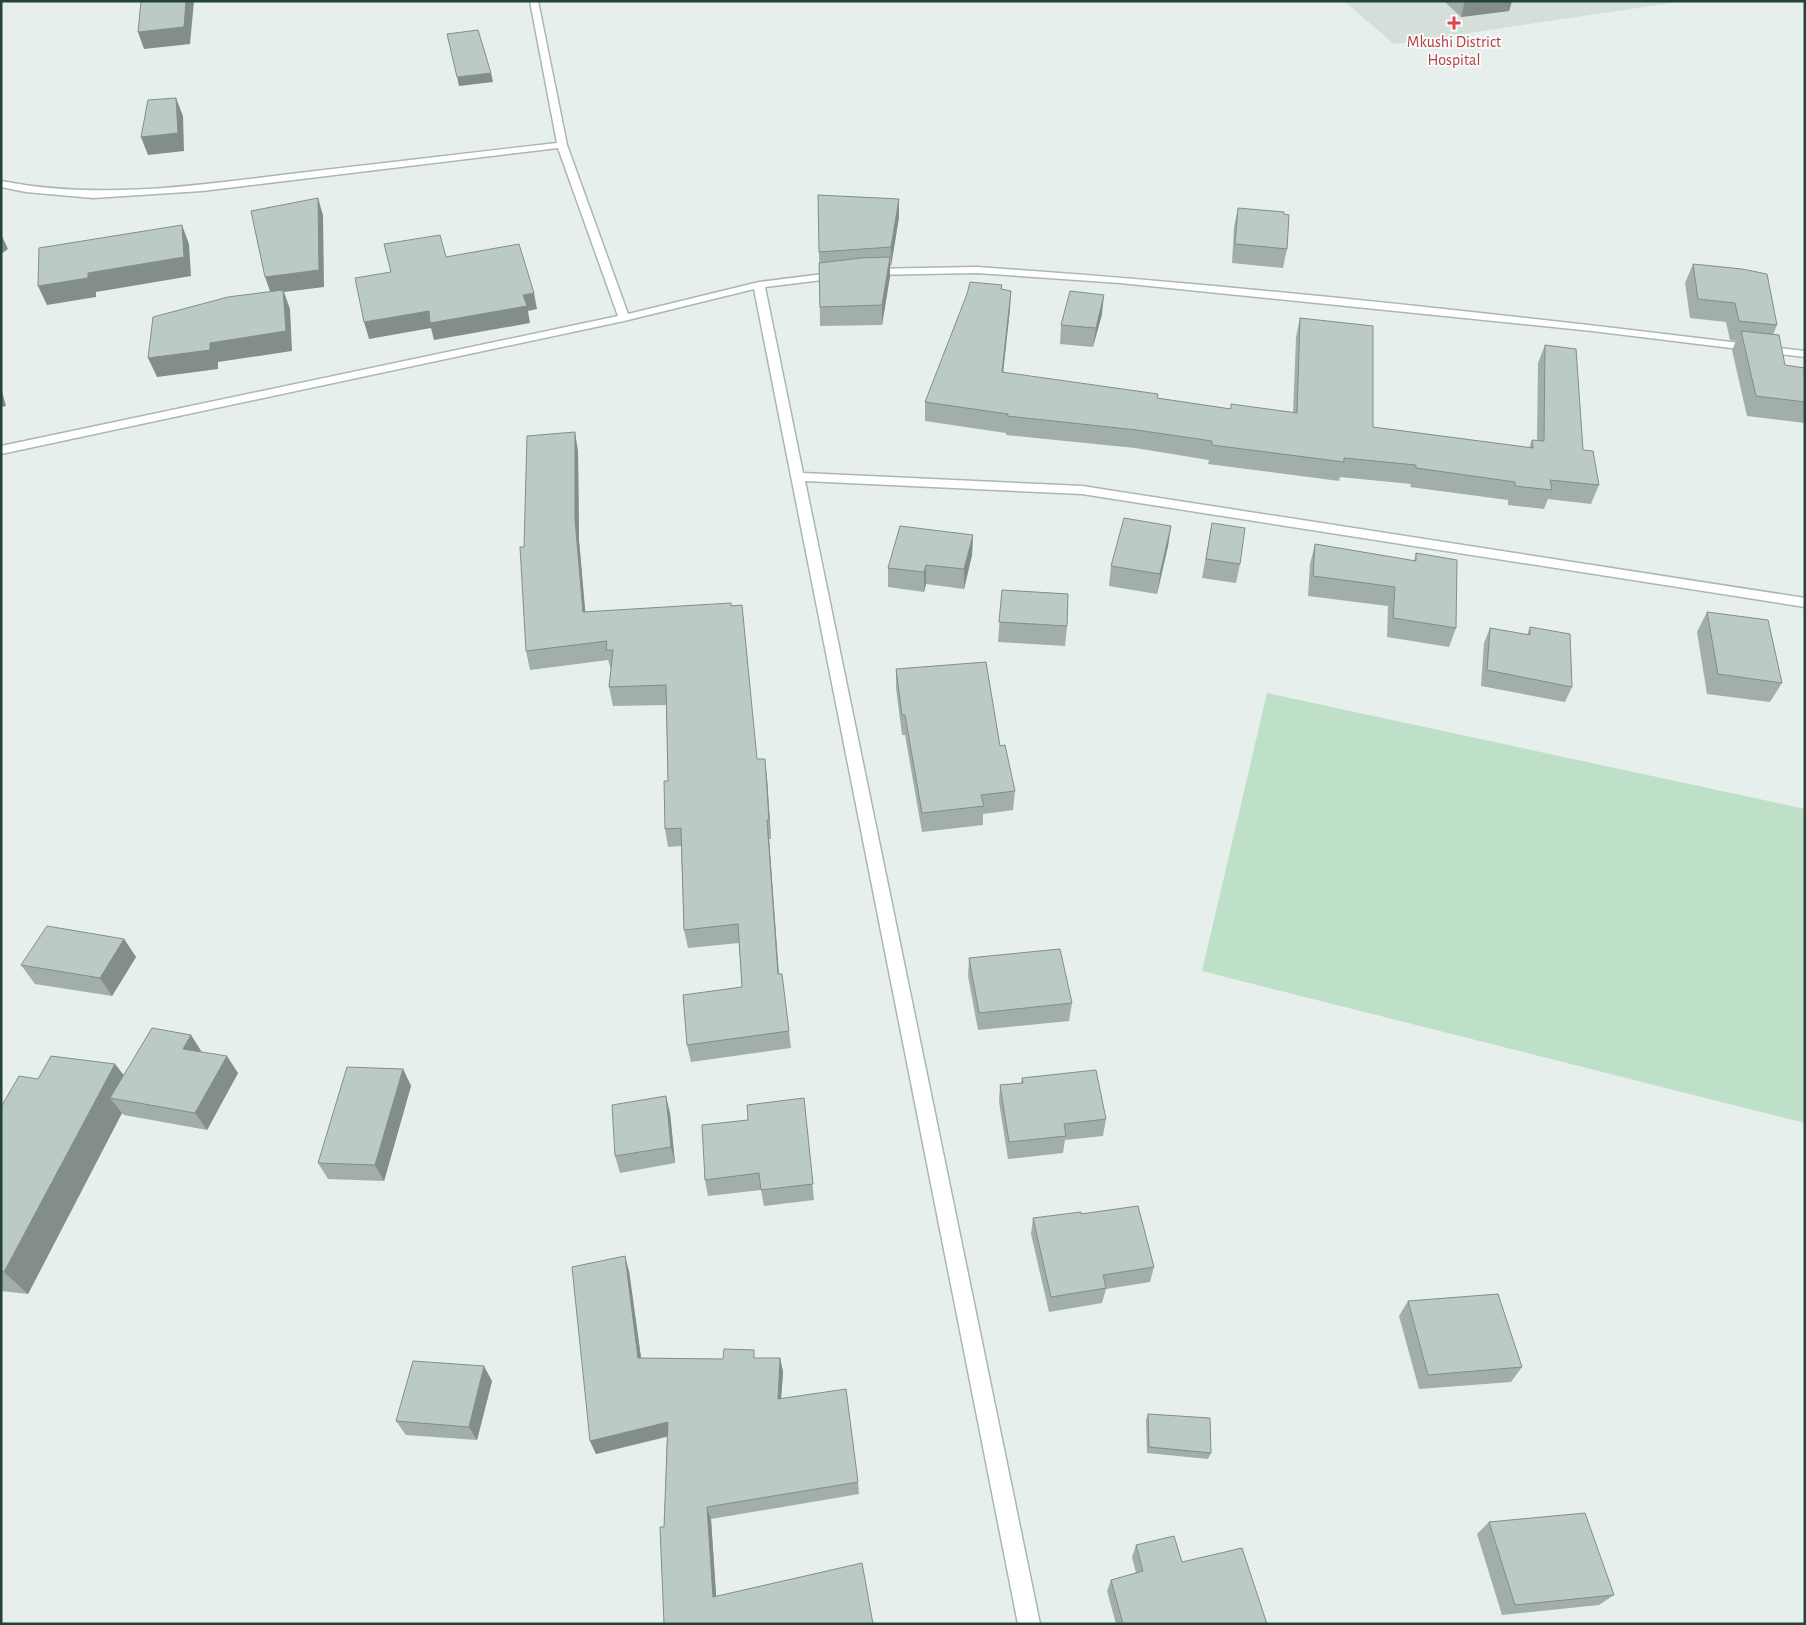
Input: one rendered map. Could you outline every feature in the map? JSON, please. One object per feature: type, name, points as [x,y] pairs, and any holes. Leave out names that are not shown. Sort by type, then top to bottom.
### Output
[{"type":"street","points":[[534,1],[562,145],[624,318]]},
{"type":"street","points":[[1,184],[26,189],[93,195],[202,188],[562,145]]},
{"type":"street","points":[[1,450],[624,318],[759,285],[857,272],[977,270],[1120,280],[1592,328],[1805,354]]},
{"type":"street","points":[[759,285],[1029,1624]]},
{"type":"street","points":[[799,477],[1082,490],[1805,602]]},
{"type":"shaded area","name":"Mkushi District Hospital","points":[[1344,1],[1685,1],[1394,44]]},
{"type":"green space","points":[[1267,693],[1805,809],[1805,1123],[1202,971]]},
{"type":"building","points":[[141,1],[186,1],[184,27],[138,32]]},
{"type":"building","points":[[478,30],[491,73],[457,77],[447,34]]},
{"type":"building","points":[[176,98],[178,133],[141,137],[148,100]]},
{"type":"building","points":[[818,195],[899,199],[891,247],[819,252]]},
{"type":"building","points":[[318,198],[319,270],[265,277],[251,211]]},
{"type":"building","points":[[1238,208],[1284,212],[1284,214],[1289,215],[1287,249],[1235,244]]},
{"type":"building","points":[[182,225],[184,257],[88,273],[88,278],[38,286],[39,248]]},
{"type":"building","points":[[440,235],[446,257],[519,244],[534,293],[523,295],[527,306],[430,323],[429,311],[364,322],[355,278],[391,272],[384,244]]},
{"type":"building","points":[[890,257],[882,305],[820,307],[819,263]]},
{"type":"building","points":[[1693,264],[1742,269],[1767,274],[1777,325],[1739,321],[1735,303],[1698,299]]},
{"type":"building","points":[[970,282],[1002,285],[1001,289],[1011,291],[1002,372],[1158,394],[1157,398],[1231,409],[1231,404],[1297,413],[1300,318],[1373,326],[1373,427],[1533,448],[1532,440],[1544,441],[1545,345],[1576,349],[1583,450],[1593,451],[1599,485],[1550,480],[1552,490],[1515,486],[1515,482],[1416,468],[1416,465],[1344,458],[1344,462],[1212,445],[1212,441],[1137,430],[1007,416],[1008,414],[925,402]]},
{"type":"building","points":[[283,290],[286,331],[210,343],[210,350],[148,358],[153,317],[228,297]]},
{"type":"building","points":[[1070,291],[1104,295],[1096,328],[1061,325]]},
{"type":"building","points":[[1741,331],[1779,335],[1785,365],[1805,368],[1805,402],[1756,396]]},
{"type":"building","points":[[575,432],[575,520],[583,612],[731,603],[731,606],[742,605],[757,759],[765,759],[769,820],[767,820],[778,974],[782,974],[789,1031],[687,1045],[683,995],[742,987],[738,924],[684,930],[681,828],[665,829],[664,781],[668,781],[666,685],[609,687],[613,650],[606,650],[607,641],[526,651],[520,547],[524,547],[527,436]]},
{"type":"building","points":[[1124,518],[1171,526],[1160,574],[1111,566]]},
{"type":"building","points":[[1212,523],[1245,528],[1240,564],[1206,559]]},
{"type":"building","points":[[900,526],[973,535],[964,569],[926,565],[924,572],[888,568]]},
{"type":"building","points":[[1315,544],[1416,561],[1416,553],[1457,560],[1456,628],[1393,618],[1395,587],[1313,576]]},
{"type":"building","points":[[1002,590],[1068,594],[1067,626],[999,622]]},
{"type":"building","points":[[1707,612],[1768,620],[1782,683],[1718,674]]},
{"type":"building","points":[[1530,627],[1570,634],[1572,687],[1487,670],[1490,628],[1530,635]]},
{"type":"building","points":[[986,662],[1000,746],[1005,745],[1015,791],[981,795],[984,806],[922,813],[905,715],[902,715],[896,669]]},
{"type":"building","points":[[47,926],[124,939],[100,978],[21,965]]},
{"type":"building","points":[[1060,949],[1072,1003],[979,1013],[969,958]]},
{"type":"building","points":[[152,1028],[191,1035],[183,1049],[227,1056],[195,1113],[110,1098]]},
{"type":"building","points":[[51,1056],[115,1064],[4,1272],[1,1271],[1,1107],[19,1076],[38,1079]]},
{"type":"building","points":[[347,1067],[403,1069],[375,1165],[318,1163]]},
{"type":"building","points":[[1096,1070],[1106,1119],[1064,1124],[1066,1136],[1009,1142],[1000,1085],[1023,1083],[1022,1078]]},
{"type":"building","points":[[666,1096],[671,1147],[615,1156],[612,1105]]},
{"type":"building","points":[[804,1098],[813,1184],[761,1190],[759,1173],[705,1180],[702,1125],[748,1120],[747,1105]]},
{"type":"building","points":[[1138,1206],[1154,1267],[1103,1275],[1106,1288],[1051,1297],[1033,1218]]},
{"type":"building","points":[[625,1256],[638,1358],[723,1359],[724,1349],[754,1350],[754,1358],[780,1358],[778,1399],[846,1389],[858,1482],[707,1507],[713,1597],[862,1563],[873,1624],[664,1624],[660,1527],[664,1527],[668,1422],[590,1441],[572,1267]]},
{"type":"building","points":[[1498,1294],[1522,1367],[1428,1375],[1408,1301]]},
{"type":"building","points":[[413,1361],[484,1366],[469,1427],[396,1421]]},
{"type":"building","points":[[1148,1414],[1210,1418],[1211,1453],[1149,1447]]},
{"type":"building","points":[[1585,1513],[1614,1595],[1515,1605],[1489,1522]]},
{"type":"building","points":[[1174,1536],[1182,1562],[1242,1548],[1267,1624],[1123,1624],[1111,1580],[1143,1571],[1136,1545]]},
{"type":"place","name":"Mkushi District Hospital","points":[[1454,23]]}]
